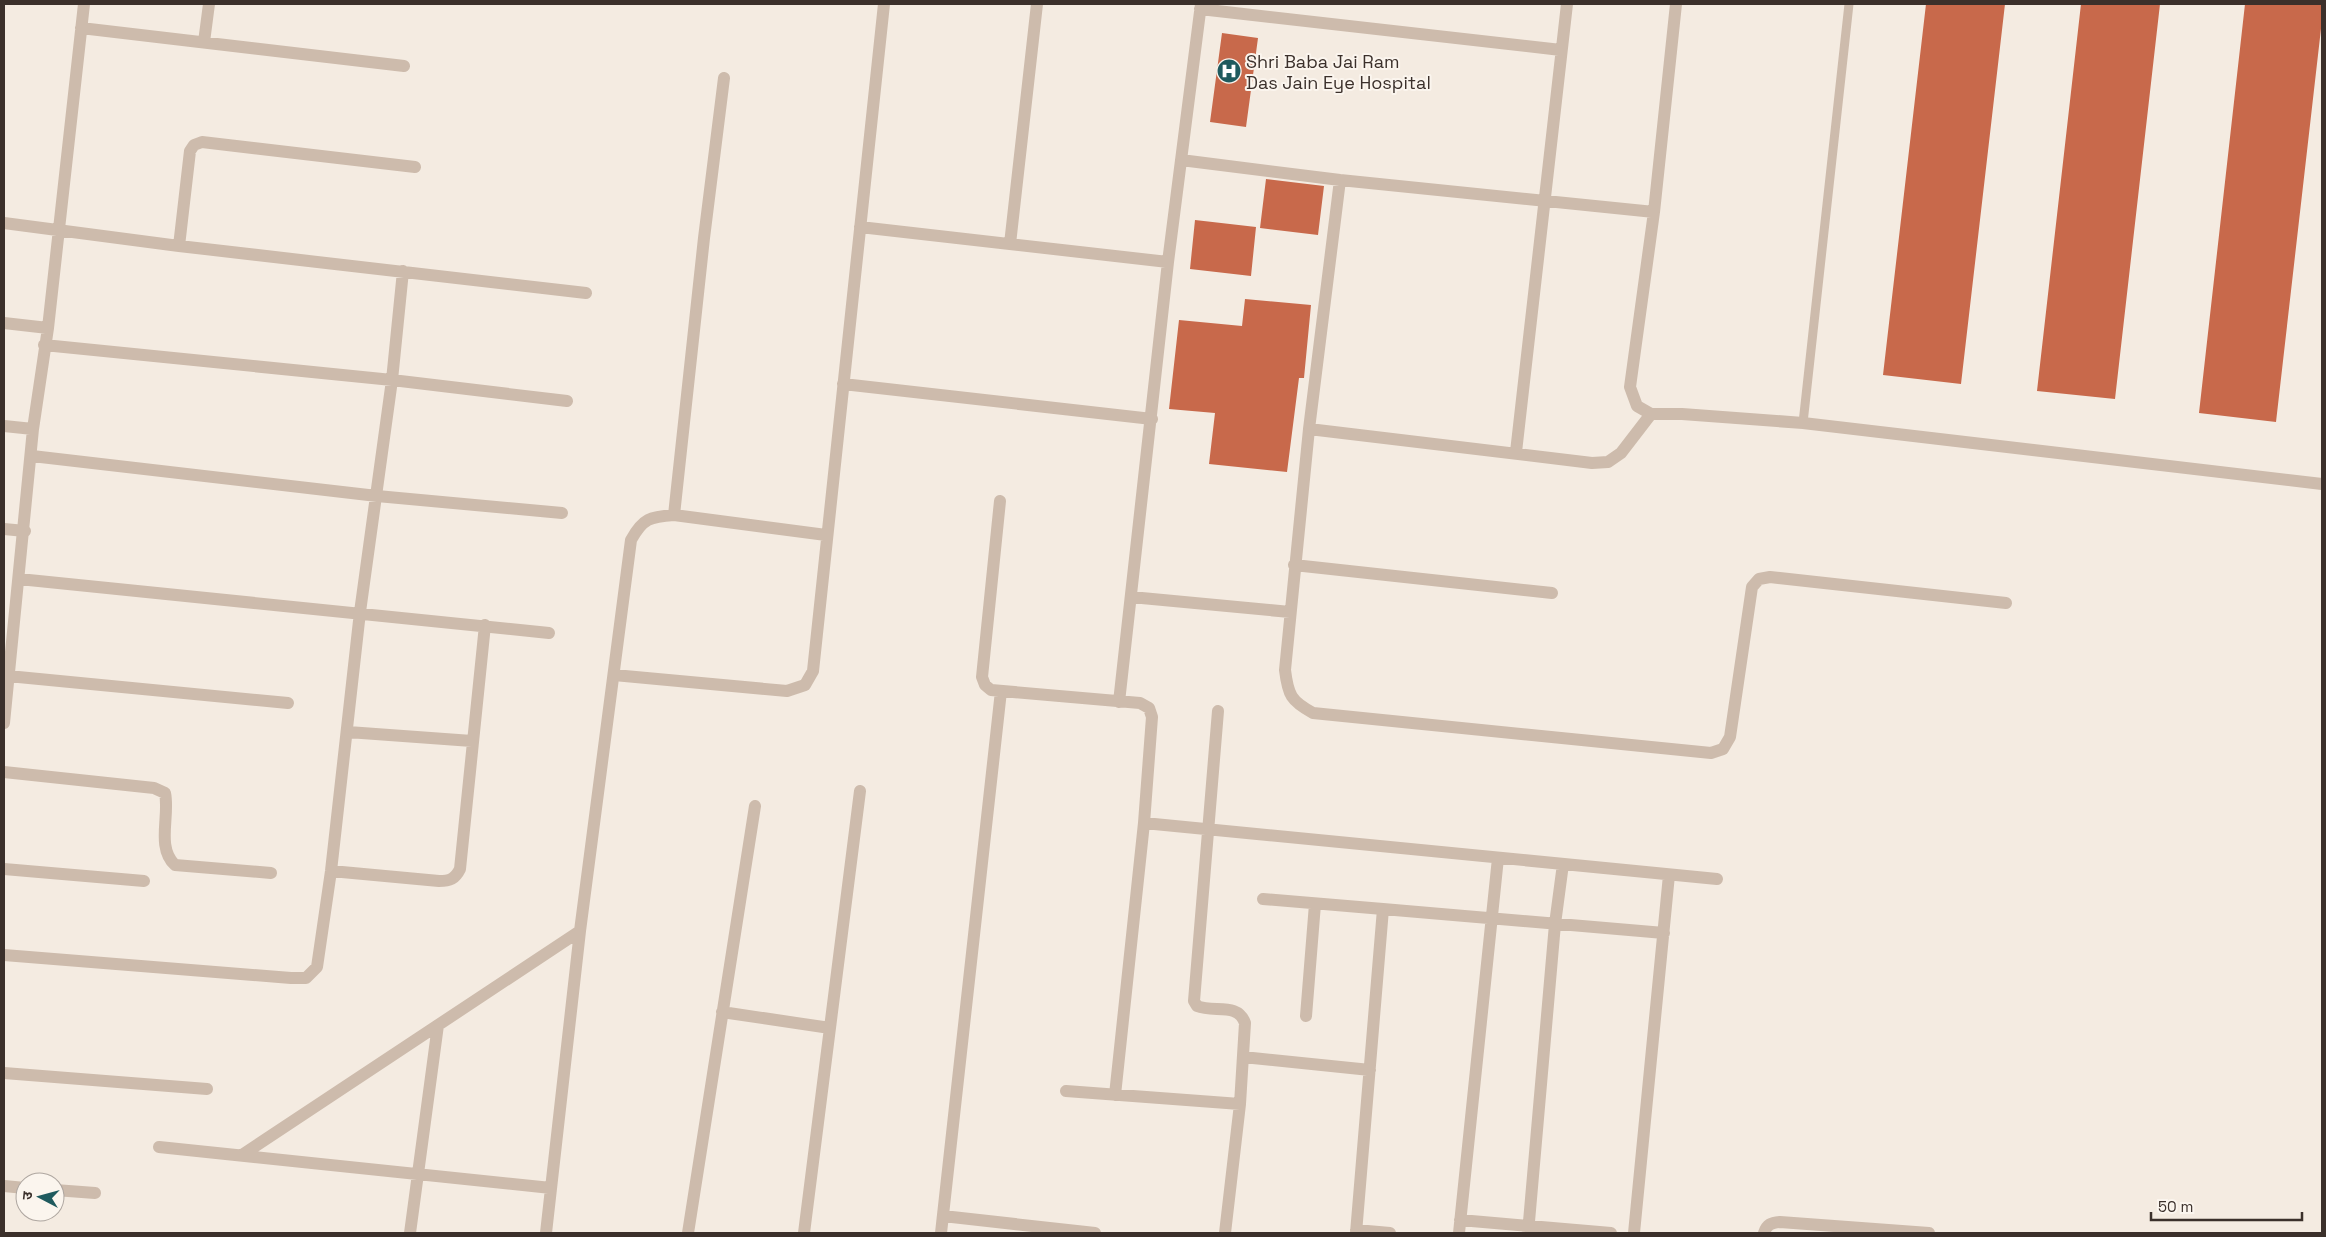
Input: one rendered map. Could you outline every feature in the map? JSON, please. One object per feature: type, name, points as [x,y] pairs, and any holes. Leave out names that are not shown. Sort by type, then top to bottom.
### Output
[{"type":"street","points":[[4,724],[9,629],[19,579],[25,531],[33,429],[48,328],[84,4]]},
{"type":"street","points":[[204,42],[209,4]]},
{"type":"street","points":[[614,675],[787,691],[805,685],[813,671],[884,4]]},
{"type":"street","points":[[1010,244],[1037,4]]},
{"type":"street","points":[[1516,452],[1546,201],[1561,50],[1568,4]]},
{"type":"street","points":[[1676,4],[1654,212],[1630,387],[1637,406],[1651,414],[1682,414],[1803,423],[2322,484]]},
{"type":"street","points":[[1119,702],[1168,262],[1201,7],[1561,50]]},
{"type":"street","points":[[81,28],[404,66]]},
{"type":"street","points":[[674,515],[704,238],[724,78]]},
{"type":"street","points":[[179,246],[190,151],[194,144],[202,142],[415,167]]},
{"type":"street","points":[[1181,160],[1340,180],[1654,212]]},
{"type":"street","points":[[1340,180],[1309,429],[1285,670],[1287,688],[1296,704],[1313,713],[1705,754],[1723,748],[1730,737],[1752,587],[1759,579],[1770,577],[2006,603]]},
{"type":"street","points":[[4,223],[179,246],[586,293]]},
{"type":"street","points":[[860,227],[1168,262]]},
{"type":"street","points":[[4,955],[306,978],[317,967],[348,732],[360,612],[392,380],[403,271]]},
{"type":"street","points":[[4,323],[48,328]]},
{"type":"street","points":[[44,345],[392,380],[567,401]]},
{"type":"street","points":[[843,384],[1152,419]]},
{"type":"street","points":[[1309,429],[1592,462],[1608,462],[1622,453],[1651,414]]},
{"type":"street","points":[[4,426],[33,429]]},
{"type":"street","points":[[32,456],[377,496],[562,513]]},
{"type":"street","points":[[1000,501],[982,676],[985,685],[991,690],[1140,703],[1148,708],[1152,717],[1144,823],[1115,1095]]},
{"type":"street","points":[[546,1233],[580,931],[631,540],[640,525],[653,517],[674,515],[826,535]]},
{"type":"street","points":[[4,529],[25,531]]},
{"type":"street","points":[[1294,565],[1552,592]]},
{"type":"street","points":[[19,579],[360,612],[548,633]]},
{"type":"street","points":[[1131,597],[1290,612]]},
{"type":"street","points":[[331,871],[439,881],[448,881],[455,878],[460,869],[485,625]]},
{"type":"street","points":[[8,676],[288,703]]},
{"type":"street","points":[[941,1233],[1001,691]]},
{"type":"street","points":[[1218,711],[1194,1000],[1197,1006],[1202,1008],[1235,1010],[1242,1016],[1245,1023],[1240,1104],[1225,1233]]},
{"type":"street","points":[[348,732],[472,741]]},
{"type":"street","points":[[4,772],[154,788],[165,793],[168,805],[165,848],[168,858],[175,865],[271,873]]},
{"type":"street","points":[[804,1233],[860,791]]},
{"type":"street","points":[[688,1233],[754,806]]},
{"type":"street","points":[[1144,823],[1717,879]]},
{"type":"street","points":[[1498,858],[1460,1227],[1611,1233]]},
{"type":"street","points":[[1528,1230],[1555,924],[1563,864]]},
{"type":"street","points":[[4,869],[144,881]]},
{"type":"street","points":[[1634,1233],[1669,875]]},
{"type":"street","points":[[1263,899],[1664,934]]},
{"type":"street","points":[[1306,1016],[1315,904]]},
{"type":"street","points":[[1383,909],[1356,1231],[1390,1233]]},
{"type":"street","points":[[242,1155],[580,931]]},
{"type":"street","points":[[722,1012],[830,1028]]},
{"type":"street","points":[[410,1233],[438,1025]]},
{"type":"street","points":[[1243,1058],[1370,1070]]},
{"type":"street","points":[[4,1073],[207,1088]]},
{"type":"street","points":[[1066,1091],[1240,1104]]},
{"type":"street","points":[[159,1146],[551,1188]]},
{"type":"street","points":[[65,1191],[95,1193]]},
{"type":"street","points":[[942,1216],[1095,1233]]},
{"type":"street","points":[[1764,1233],[1767,1226],[1780,1222],[1929,1233]]},
{"type":"lane","points":[[1803,423],[1849,4]]},
{"type":"building","points":[[1926,4],[2005,4],[1961,384],[1883,375]]},
{"type":"building","points":[[2081,4],[2160,4],[2115,399],[2037,391]]},
{"type":"building","points":[[2245,4],[2322,4],[2322,20],[2276,422],[2199,413]]},
{"type":"building","points":[[1222,33],[1258,38],[1246,127],[1210,122]]},
{"type":"building","points":[[1266,179],[1324,186],[1318,235],[1260,228]]},
{"type":"building","points":[[1195,220],[1256,227],[1251,276],[1190,269]]},
{"type":"building","points":[[1245,299],[1311,305],[1304,378],[1299,378],[1287,472],[1209,464],[1215,413],[1169,409],[1179,320],[1242,326]]},
{"type":"place","name":"Shri Baba Jai Ram Das Jain Eye Hospital","points":[[1229,71]]}]
